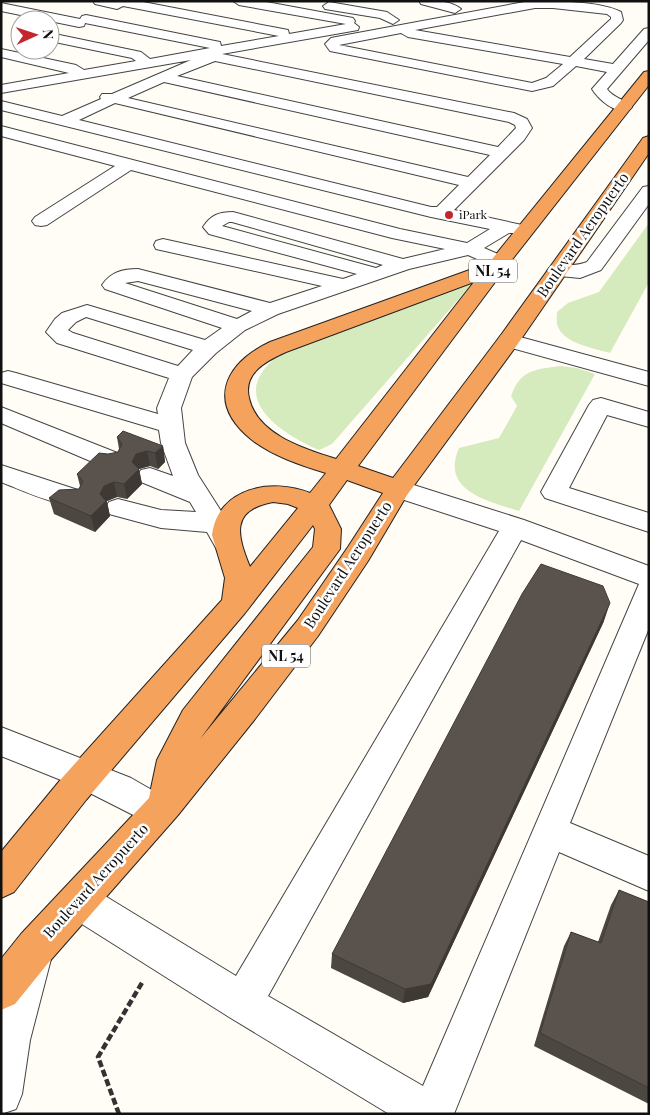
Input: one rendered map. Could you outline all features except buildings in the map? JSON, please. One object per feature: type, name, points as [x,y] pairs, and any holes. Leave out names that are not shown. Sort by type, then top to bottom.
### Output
[{"type":"highway","name":"NL 54","points":[[1,880],[74,789],[235,605],[315,505],[340,469],[498,264],[516,229],[624,107],[649,75]]},
{"type":"highway","name":"Boulevard Aeropuerto","points":[[1,990],[35,948],[162,808],[244,710],[308,628],[358,554],[398,489],[509,340],[649,141]]},
{"type":"highway","points":[[398,489],[340,469],[313,462],[279,446],[255,429],[246,419],[240,409],[236,388],[246,369],[254,360],[278,347],[498,264]]},
{"type":"highway","points":[[162,808],[172,762],[180,743],[194,720],[326,549],[330,537],[329,525],[324,514],[315,505],[285,494],[266,494],[250,499],[234,511],[221,532],[239,580],[239,592],[235,605]]},
{"type":"street","points":[[182,1],[314,26],[326,31]]},
{"type":"street","points":[[240,1],[352,21],[361,25]]},
{"type":"street","points":[[303,1],[384,15],[574,62],[616,69]]},
{"type":"street","points":[[364,1],[394,19]]},
{"type":"street","points":[[425,1],[455,9]]},
{"type":"street","points":[[65,120],[163,77],[185,62],[221,50],[394,19],[535,4],[552,4],[610,11],[617,15],[617,20],[574,62],[547,85],[532,87],[335,48],[332,44],[394,19],[416,13],[455,9],[489,2]]},
{"type":"street","points":[[75,22],[122,3],[278,32],[291,38]]},
{"type":"street","points":[[1,7],[75,22],[212,44],[221,50]]},
{"type":"street","points":[[75,22],[241,37],[255,44]]},
{"type":"street","points":[[75,22],[172,49],[185,62],[216,73]]},
{"type":"street","points":[[75,22],[146,63]]},
{"type":"street","points":[[624,107],[604,96],[599,89],[649,32]]},
{"type":"street","points":[[8,54],[71,68],[83,86]]},
{"type":"street","points":[[60,54],[102,63],[111,69]]},
{"type":"street","points":[[1,101],[83,86],[111,69],[146,63],[185,62],[218,58],[514,118],[524,125],[518,137],[441,213]]},
{"type":"street","points":[[18,72],[35,76],[41,82]]},
{"type":"street","points":[[163,77],[502,153]]},
{"type":"street","points":[[1,89],[41,82],[83,86],[113,99],[471,183]]},
{"type":"street","points":[[139,88],[168,94]]},
{"type":"street","points":[[25,97],[85,112]]},
{"type":"street","points":[[1,105],[431,212],[516,229]]},
{"type":"street","points":[[130,115],[145,106]]},
{"type":"street","points":[[105,130],[122,120],[236,147]]},
{"type":"street","points":[[1,131],[398,234],[470,249],[498,264]]},
{"type":"street","points":[[499,133],[518,137]]},
{"type":"street","points":[[468,163],[487,167]]},
{"type":"street","points":[[41,221],[129,164]]},
{"type":"street","points":[[557,271],[580,272],[594,266],[649,191]]},
{"type":"street","points":[[436,195],[454,200]]},
{"type":"street","points":[[378,274],[216,230],[212,227],[216,221],[223,217],[233,217],[403,265]]},
{"type":"street","points":[[221,532],[196,495],[178,460],[170,425],[169,408],[182,375],[208,348],[238,326],[271,310],[403,265],[470,249],[516,229]]},
{"type":"street","points":[[163,245],[345,286]]},
{"type":"street","points":[[238,326],[122,290],[112,285],[116,280],[127,275],[138,275],[271,310]]},
{"type":"street","points":[[182,375],[65,338],[57,332],[60,324],[76,313],[87,311],[208,348]]},
{"type":"street","points":[[509,340],[649,379]]},
{"type":"street","points":[[8,378],[170,425]]},
{"type":"street","points":[[649,420],[601,405],[554,492],[649,523]]},
{"type":"street","points":[[1,414],[111,460]]},
{"type":"street","points":[[1,473],[72,497]]},
{"type":"street","points":[[150,476],[196,495]]},
{"type":"street","points":[[398,489],[515,528],[649,577]]},
{"type":"street","points":[[118,508],[221,532]]},
{"type":"street","points":[[242,1003],[515,528]]},
{"type":"street","points":[[79,901],[242,1003],[431,1114],[649,592]]},
{"type":"street","points":[[1,741],[88,775],[162,808]]},
{"type":"street","points":[[550,831],[649,874]]},
{"type":"street","points":[[1,1094],[10,1040],[35,948]]},
{"type":"path","points":[[119,1114],[98,1057],[161,952]]},
{"type":"green space","points":[[649,223],[649,282],[610,353],[567,338],[558,327],[557,312],[568,303],[599,292]]},
{"type":"green space","points":[[472,284],[332,444],[319,450],[305,444],[278,426],[266,415],[259,403],[256,390],[260,376],[272,361],[278,357],[300,347]]},
{"type":"green space","points":[[560,366],[577,368],[595,374],[519,511],[481,498],[470,492],[461,484],[456,475],[455,463],[459,448],[499,438],[517,406],[511,396],[519,380],[530,372]]},
{"type":"place","name":"iPark","points":[[449,215]]}]
